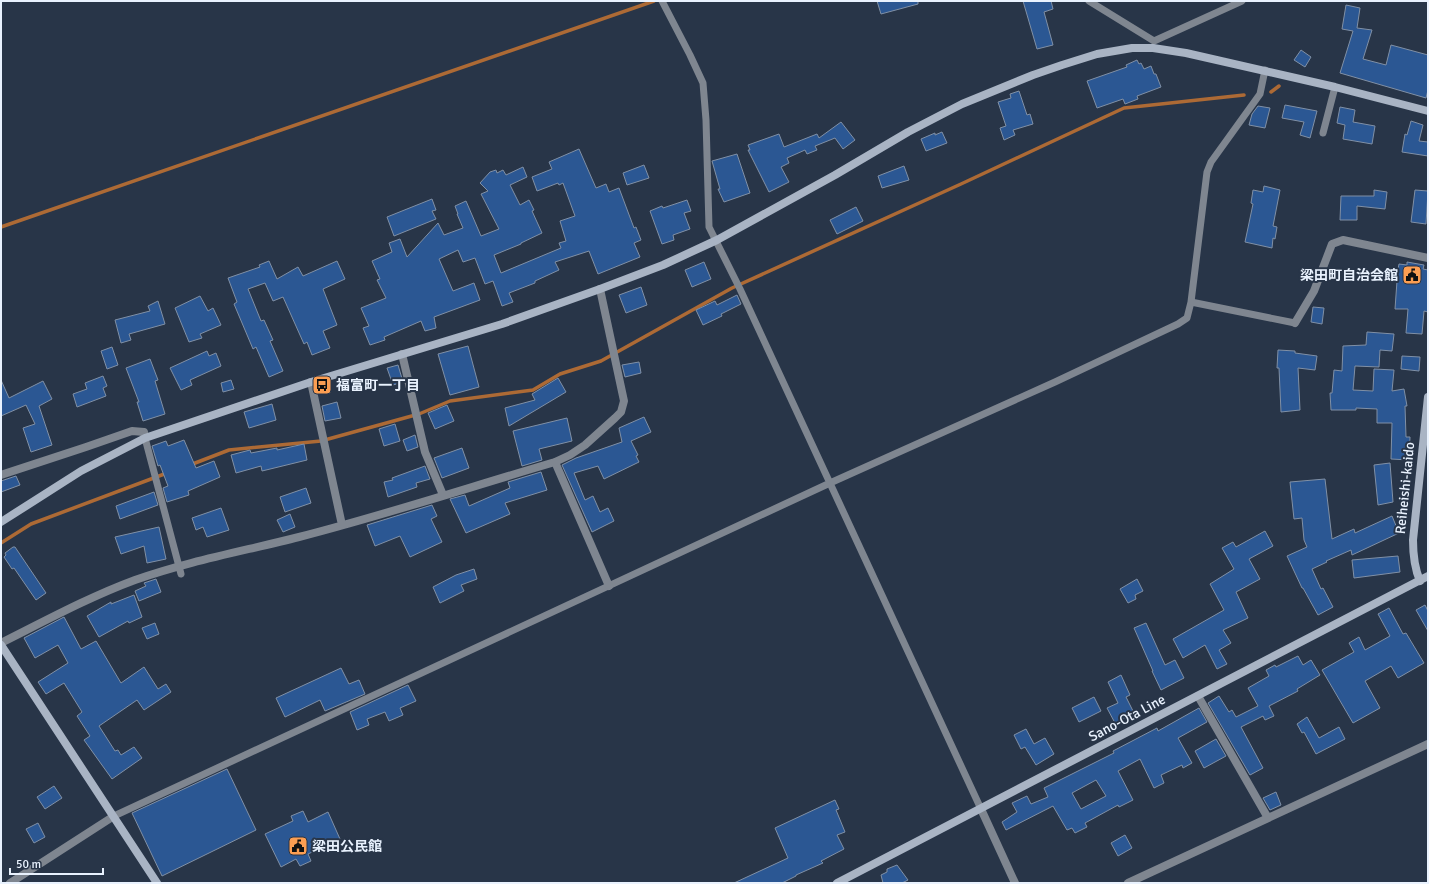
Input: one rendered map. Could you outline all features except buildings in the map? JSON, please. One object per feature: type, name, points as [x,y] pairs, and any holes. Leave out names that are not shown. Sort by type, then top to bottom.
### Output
[{"type":"street","points":[[1,522],[81,471],[145,438],[311,382],[502,324],[600,290],[663,265],[717,240],[835,175],[908,132],[962,104],[1040,73],[1097,54],[1153,44],[1335,87],[1428,111]]},
{"type":"street","points":[[1295,323],[1314,291],[1332,244],[1343,240],[1428,258]]},
{"type":"street","points":[[157,883],[1,644],[76,605],[134,580],[180,570],[342,525],[555,462],[570,455],[585,444],[621,412],[624,401],[600,290]]},
{"type":"street","points":[[402,354],[425,452],[443,495]]},
{"type":"street","points":[[311,382],[342,525]]},
{"type":"street","name":"Reiheishi-kaido","points":[[1420,580],[1415,568],[1413,548],[1424,463],[1428,397]]},
{"type":"street","points":[[1,475],[132,431],[144,432],[145,438]]},
{"type":"street","points":[[555,462],[608,586]]},
{"type":"street","name":"Sano-Ota Line","points":[[837,883],[1428,576]]},
{"type":"street","points":[[1198,696],[1268,818]]},
{"type":"street","points":[[1128,883],[1428,744]]},
{"type":"street","points":[[981,809],[1016,883]]},
{"type":"street","points":[[10,883],[114,816]]},
{"type":"lane","points":[[662,1],[690,54],[703,83],[706,120],[709,227],[717,240],[981,809]]},
{"type":"lane","points":[[1089,1],[1153,44],[1242,1]]},
{"type":"lane","points":[[114,816],[830,483],[1055,382],[1178,324],[1187,318],[1191,302],[1207,172],[1211,162],[1260,94],[1265,70]]},
{"type":"lane","points":[[1323,133],[1335,87]]},
{"type":"lane","points":[[1191,302],[1295,323]]},
{"type":"lane","points":[[145,438],[180,570]]},
{"type":"waterway","points":[[1,227],[654,1]]},
{"type":"waterway","points":[[1271,92],[1279,86]]},
{"type":"waterway","points":[[190,465],[229,450],[321,441],[419,414],[450,401],[533,390],[560,374],[601,361],[732,288],[1124,108],[1244,95]]},
{"type":"waterway","points":[[1,543],[31,524],[167,473]]},
{"type":"place","name":"梁田町自治会館","points":[[1412,275]]},
{"type":"place","name":"福富町一丁目","points":[[322,385]]},
{"type":"place","name":"梁田公民館","points":[[298,846]]}]
